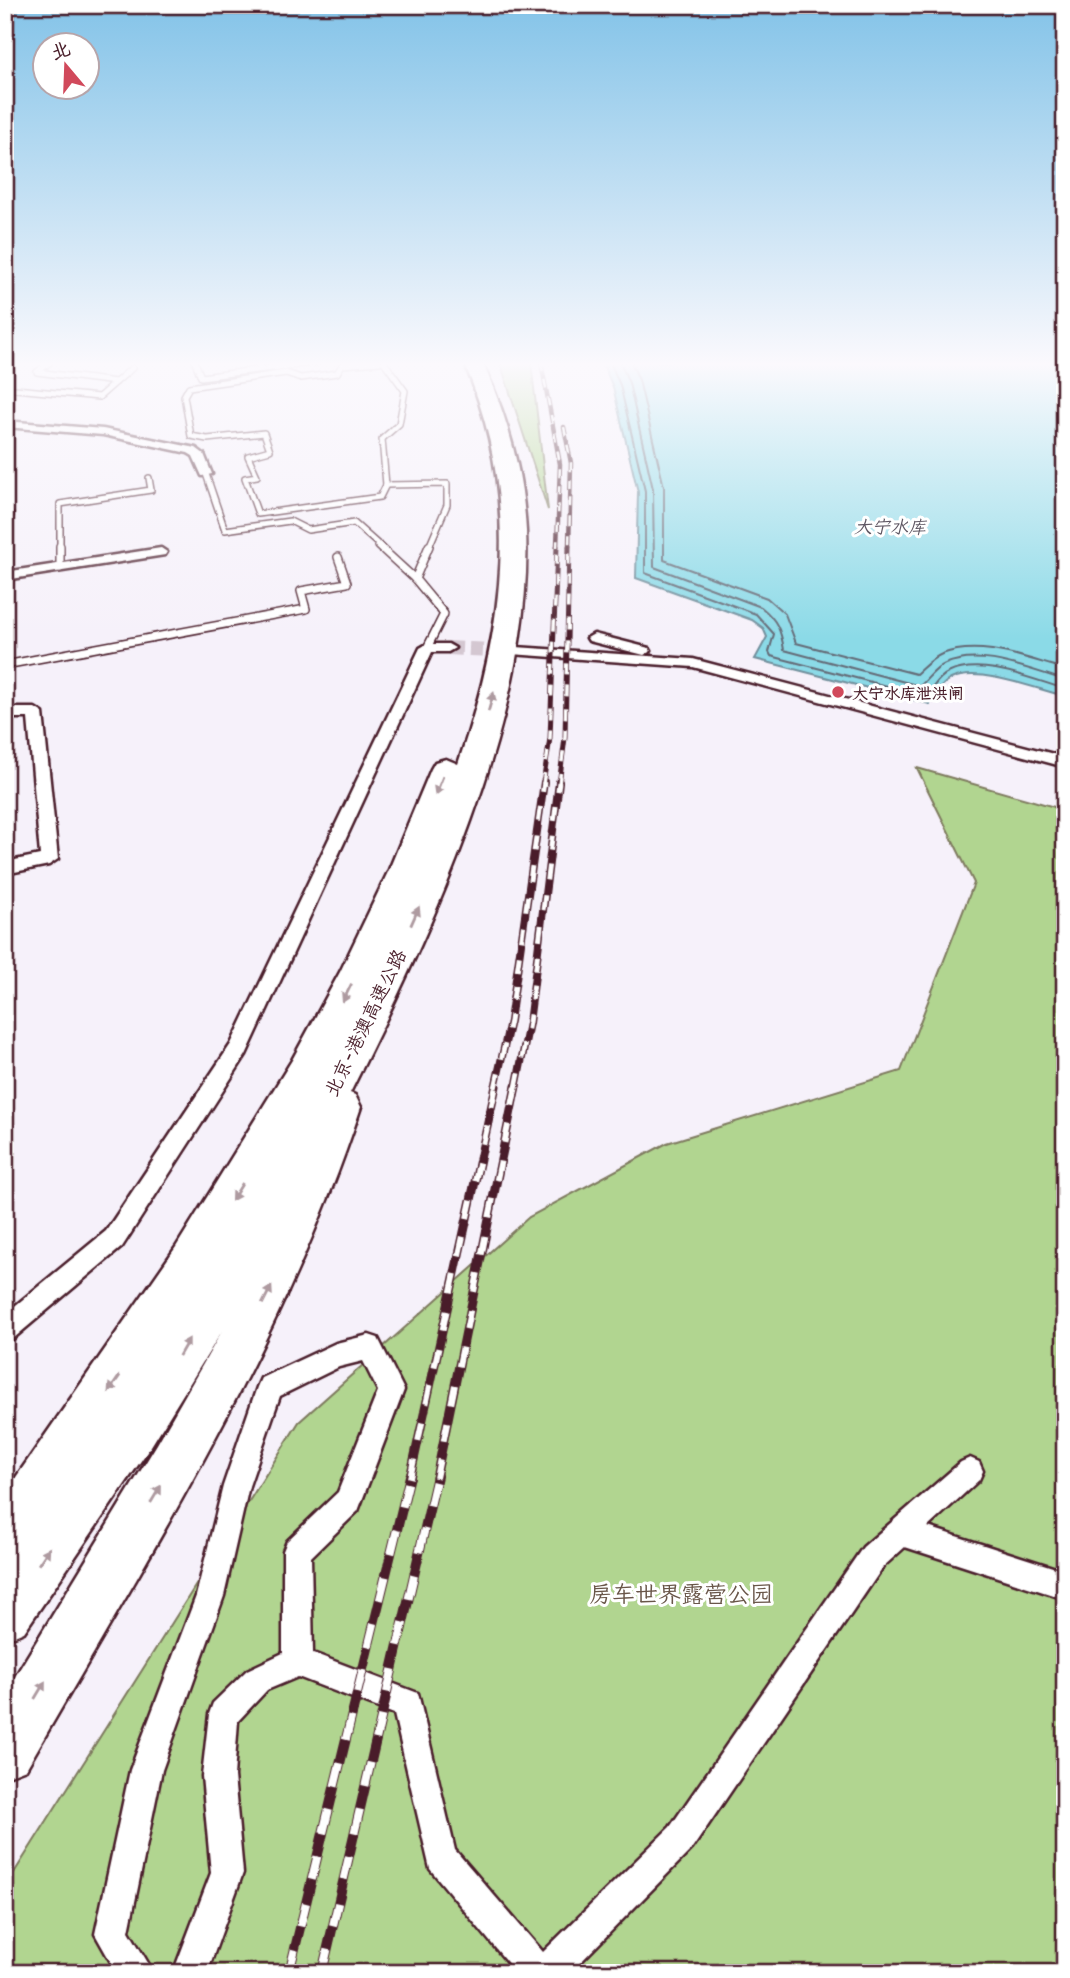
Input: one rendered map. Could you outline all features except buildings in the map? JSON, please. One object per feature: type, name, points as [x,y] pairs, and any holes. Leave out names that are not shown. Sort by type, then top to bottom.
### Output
[{"type":"highway","name":"北京-港澳高速公路","points":[[5,1538],[139,1347],[256,1161],[336,1016],[399,885],[446,770],[473,677],[488,599],[493,533],[486,454]]},
{"type":"highway","name":"北京-港澳高速公路","points":[[5,1613],[173,1367],[285,1176],[367,1023],[425,895],[470,775],[498,678],[510,598],[514,533],[504,454]]},
{"type":"highway","points":[[5,1748],[220,1385],[275,1279],[318,1179],[367,1023]]},
{"type":"street","points":[[198,454],[206,474]]},
{"type":"street","points":[[6,567],[60,568],[161,552]]},
{"type":"street","points":[[593,638],[1065,762]]},
{"type":"street","points":[[5,1330],[114,1239],[239,1049],[426,648],[448,648]]},
{"type":"street","points":[[516,651],[693,663]]},
{"type":"street","points":[[5,713],[35,713],[49,859],[5,868]]},
{"type":"street","points":[[137,1973],[112,1934],[146,1770],[210,1596],[236,1486],[270,1387],[336,1354],[369,1347],[391,1390],[348,1501],[297,1551],[298,1662]]},
{"type":"street","points":[[546,1973],[681,1838],[873,1556],[970,1471]]},
{"type":"street","points":[[902,1532],[1065,1586]]},
{"type":"street","points":[[190,1973],[227,1873],[218,1776],[223,1714],[257,1680],[298,1662],[407,1704],[441,1858],[538,1973]]},
{"type":"lane","points":[[254,454],[248,456],[257,476],[245,478],[258,514],[290,512],[380,496],[386,485],[383,454]]},
{"type":"lane","points":[[206,474],[225,530],[290,521],[308,530],[354,523],[415,579],[444,614],[426,648]]},
{"type":"lane","points":[[60,568],[60,504],[151,490],[149,478]]},
{"type":"lane","points":[[386,485],[447,484],[447,505],[415,579]]},
{"type":"lane","points":[[290,512],[290,521]]},
{"type":"lane","points":[[5,666],[306,609],[301,591],[346,583],[338,556]]},
{"type":"green space","points":[[530,454],[542,454],[548,510]]},
{"type":"green space","name":"房车世界露营公园","points":[[917,768],[1065,810],[1065,1973],[5,1973],[5,1887],[299,1422],[529,1217],[667,1143],[901,1071],[974,883]]},
{"type":"water","name":"大宁水库","points":[[629,454],[1065,454],[1065,696],[1024,684],[977,675],[951,679],[944,684],[930,704],[755,659],[767,637],[763,628],[752,620],[636,578],[638,492]]},
{"type":"tunnel","points":[[448,648],[514,651]]},
{"type":"railway","points":[[557,547],[558,454]]},
{"type":"railway","points":[[569,454],[569,547]]},
{"type":"railway","points":[[543,784],[550,738],[557,546]]},
{"type":"railway","points":[[559,784],[565,738],[569,546]]},
{"type":"railway","points":[[495,1088],[510,1021],[544,782]]},
{"type":"railway","points":[[516,1088],[529,1023],[559,782]]},
{"type":"railway","points":[[410,1478],[496,1086]]},
{"type":"railway","points":[[436,1478],[516,1086]]},
{"type":"railway","points":[[289,1973],[410,1476]]},
{"type":"railway","points":[[322,1973],[437,1476]]},
{"type":"place","name":"大宁水库泄洪闸","points":[[838,692]]}]
